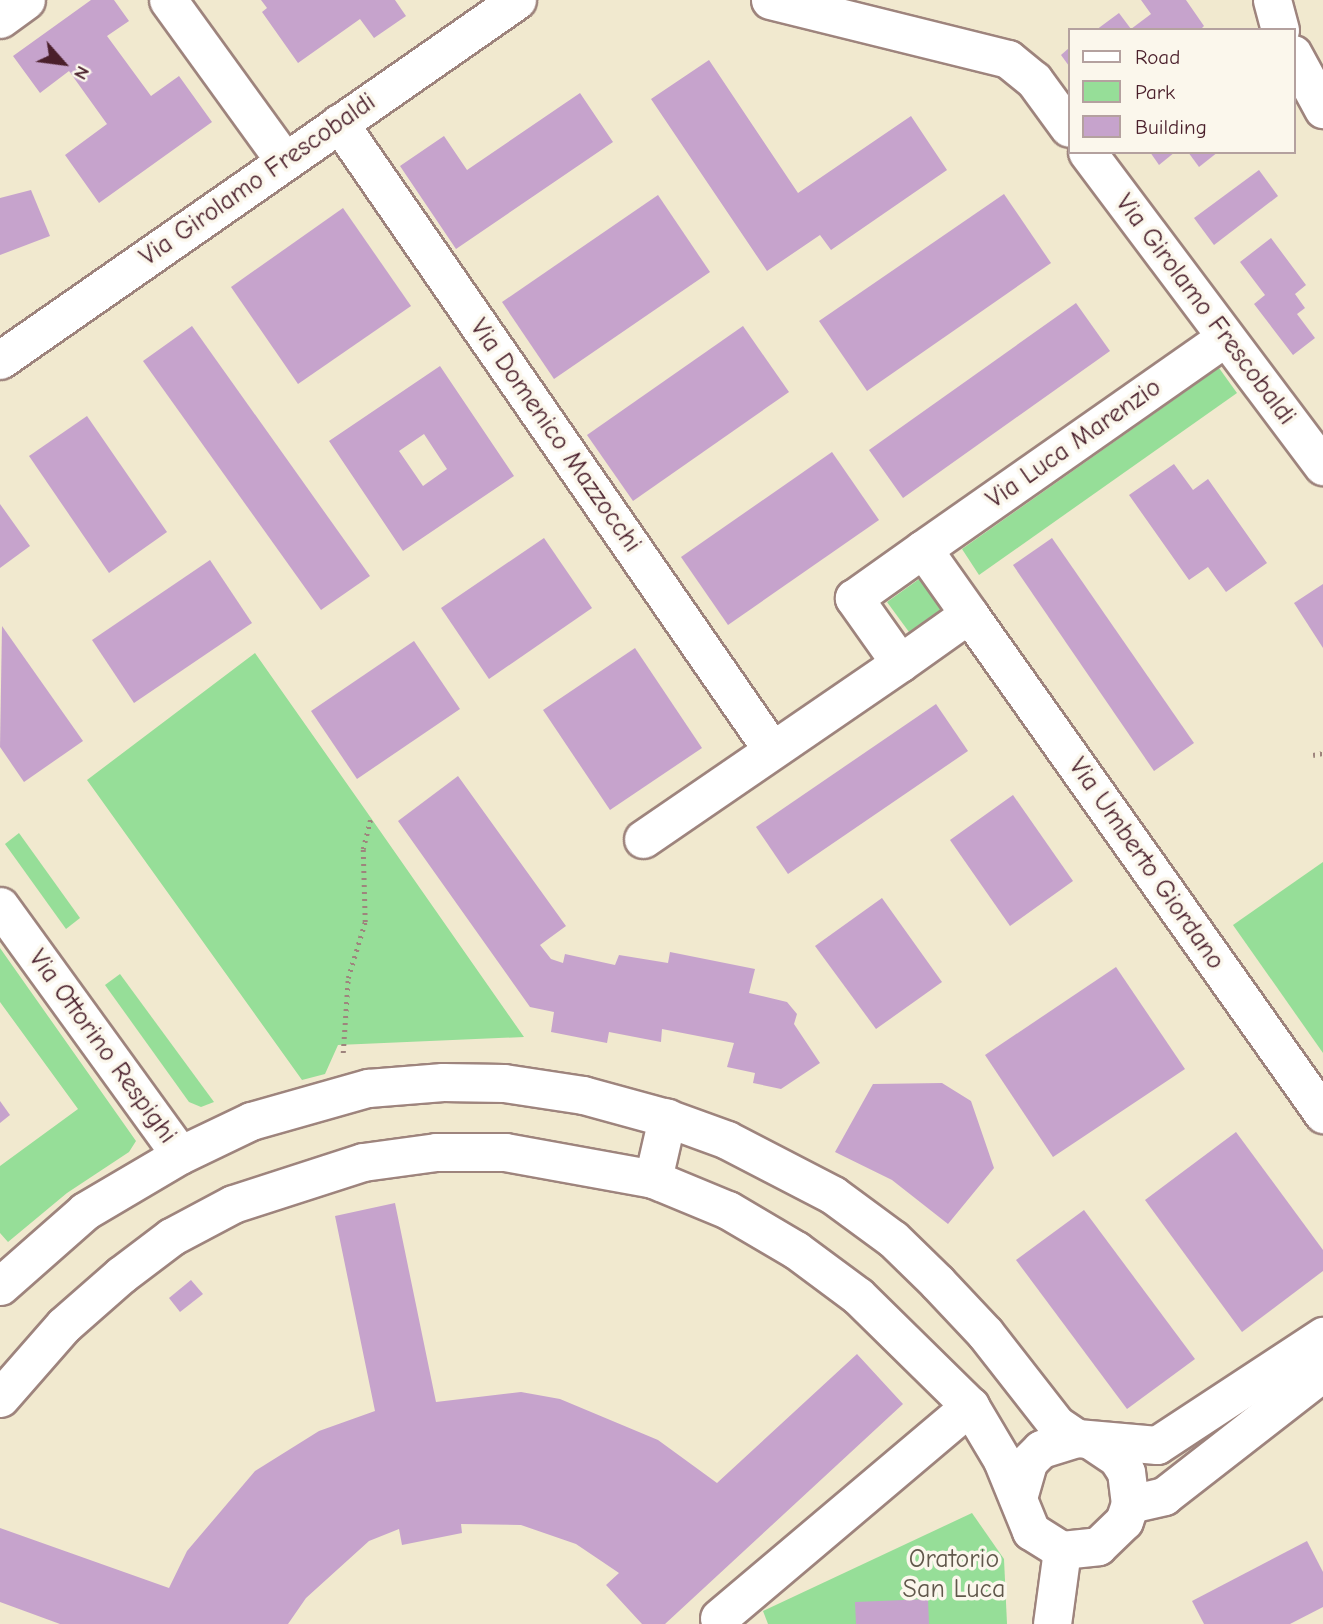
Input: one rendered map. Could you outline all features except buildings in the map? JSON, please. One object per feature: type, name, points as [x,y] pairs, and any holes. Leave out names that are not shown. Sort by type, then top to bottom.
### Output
[{"type":"street","points":[[0,19],[26,0]]},
{"type":"street","points":[[168,0],[284,160]]},
{"type":"street","name":"Via Girolamo Frescobaldi","points":[[0,360],[517,0]]},
{"type":"street","points":[[770,0],[1008,59],[1034,80],[1068,127]]},
{"type":"street","points":[[1272,0],[1279,28]]},
{"type":"street","points":[[1295,58],[1323,109]]},
{"type":"street","name":"Via Domenico Mazzocchi","points":[[339,123],[772,750]]},
{"type":"street","name":"Via Girolamo Frescobaldi","points":[[1088,154],[1224,338],[1323,466]]},
{"type":"street","name":"Via Luca Marenzio","points":[[900,663],[854,597],[1224,338]]},
{"type":"street","points":[[643,839],[969,614],[923,549]]},
{"type":"street","name":"Via Umberto Giordano","points":[[969,614],[1323,1114]]},
{"type":"street","name":"Via Ottorino Respighi","points":[[0,906],[180,1155]]},
{"type":"street","points":[[0,1286],[85,1211],[180,1155],[304,1103],[368,1088],[443,1082],[504,1083],[583,1095],[667,1118],[727,1140],[833,1195],[893,1239],[985,1333],[1056,1424],[1105,1447],[1126,1472],[1130,1504],[1124,1521],[1098,1546],[1062,1550],[1031,1531],[1018,1498],[970,1406],[858,1296],[796,1250],[728,1210],[653,1179],[580,1163],[505,1152],[464,1152],[363,1162],[300,1179],[233,1204],[171,1237],[64,1325],[0,1398]]},
{"type":"street","points":[[653,1179],[667,1118]]},
{"type":"street","points":[[1018,1498],[1024,1471],[1041,1449],[1084,1439],[1157,1445],[1323,1336]]},
{"type":"street","points":[[1130,1504],[1164,1496],[1323,1372]]},
{"type":"street","points":[[719,1618],[970,1406]]},
{"type":"street","points":[[1052,1624],[1062,1550]]},
{"type":"path","points":[[1313,755],[1323,753]]},
{"type":"path","points":[[343,1053],[348,978],[365,922],[363,849],[371,818]]},
{"type":"green space","points":[[1219,368],[1237,393],[979,575],[962,549]]},
{"type":"green space","points":[[922,577],[944,607],[909,632],[887,602]]},
{"type":"green space","points":[[255,653],[524,1037],[338,1045],[325,1074],[302,1080],[87,780]]},
{"type":"green space","points":[[19,833],[80,918],[66,929],[5,844]]},
{"type":"green space","points":[[1323,862],[1323,1053],[1233,925]]},
{"type":"green space","points":[[0,948],[136,1141],[129,1152],[67,1193],[8,1242],[0,1233],[0,1166],[78,1109],[0,1002]]},
{"type":"green space","points":[[120,974],[214,1102],[201,1107],[189,1102],[105,985]]},
{"type":"green space","name":"Oratorio San Luca","points":[[972,1513],[1004,1559],[1007,1624],[768,1624],[763,1611]]}]
